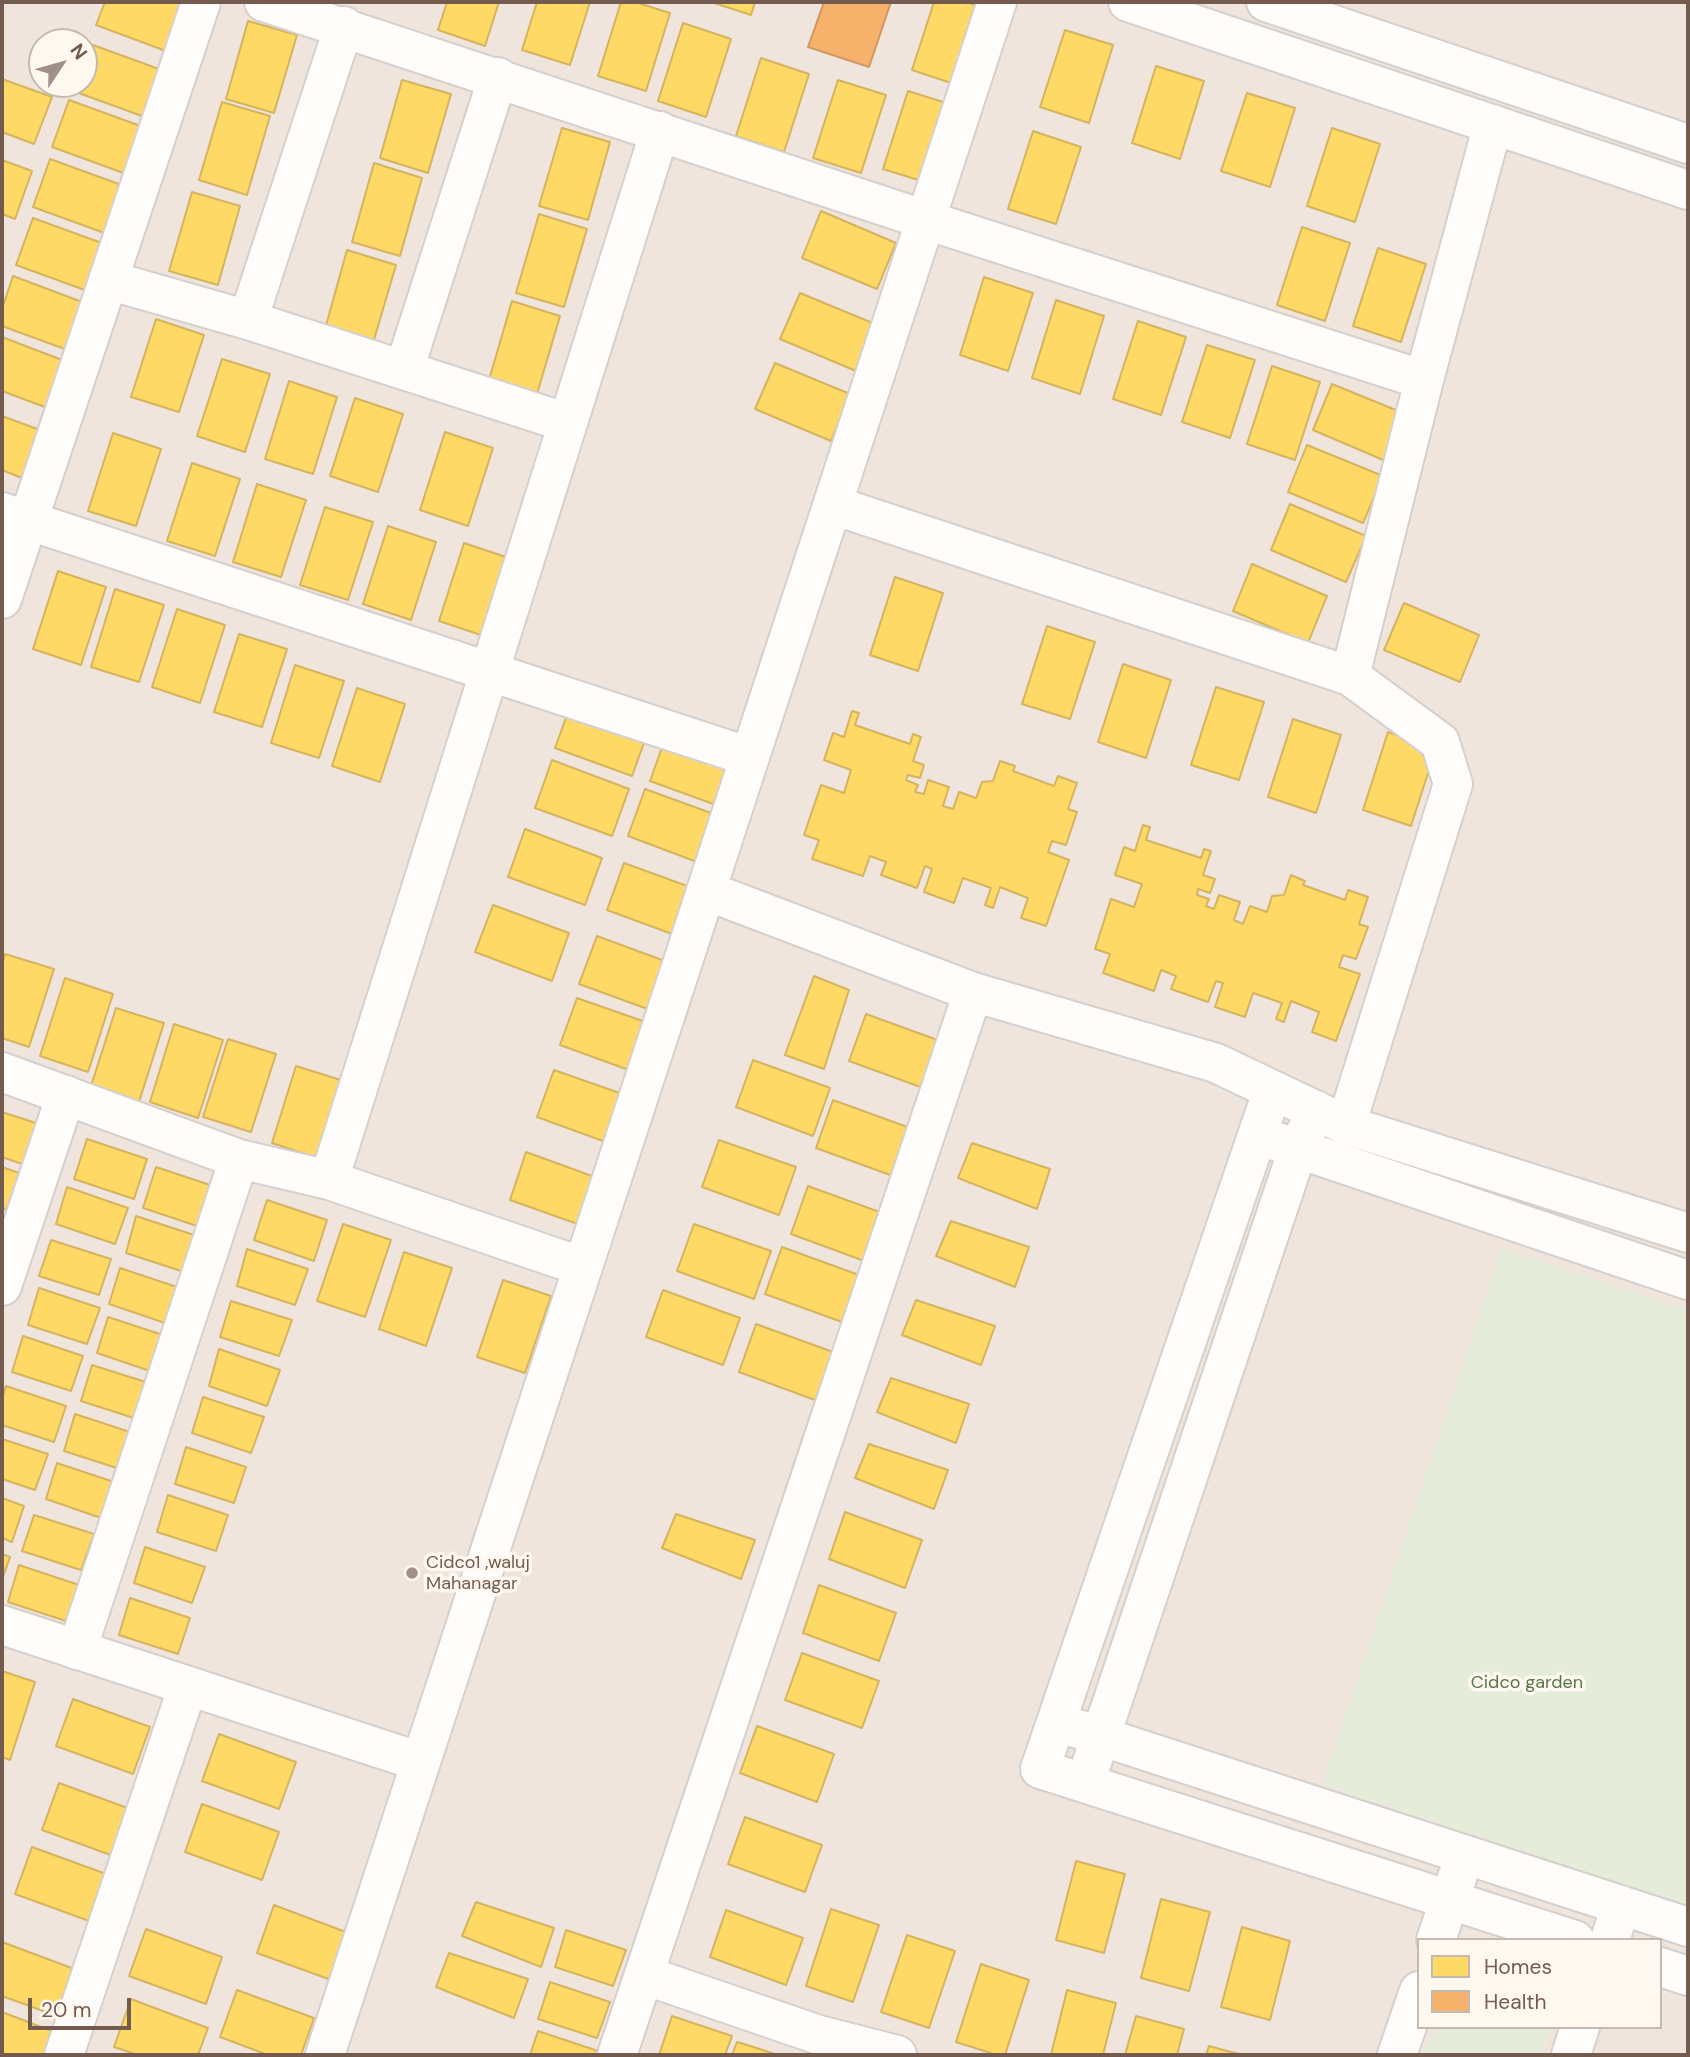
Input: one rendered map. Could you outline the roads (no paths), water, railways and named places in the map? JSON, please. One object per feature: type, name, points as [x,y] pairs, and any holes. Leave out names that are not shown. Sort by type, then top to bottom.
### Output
[{"type":"street","points":[[2,599],[15,517],[108,280],[201,2]]},
{"type":"street","points":[[264,2],[344,26],[926,220],[1424,380]]},
{"type":"street","points":[[325,2055],[998,2]]},
{"type":"street","points":[[1128,2],[1674,185],[1682,142],[1266,2]]},
{"type":"street","points":[[248,320],[344,26]]},
{"type":"street","points":[[404,370],[498,77]]},
{"type":"street","points":[[1350,676],[1424,380],[1493,124]]},
{"type":"street","points":[[329,1180],[660,131]]},
{"type":"street","points":[[108,280],[248,320],[568,423]]},
{"type":"street","points":[[833,505],[1350,676],[1440,743],[1453,784],[1331,1118],[1298,1149],[1085,1783]]},
{"type":"street","points":[[15,517],[750,757]]},
{"type":"street","points":[[707,891],[973,992],[1216,1063],[1331,1118],[1688,1233]]},
{"type":"street","points":[[617,2055],[973,992]]},
{"type":"street","points":[[2,1072],[239,1159],[329,1180],[583,1267]]},
{"type":"street","points":[[1272,1092],[1040,1769],[1569,1938]]},
{"type":"street","points":[[2,1286],[66,1095]]},
{"type":"street","points":[[1257,1135],[1688,1280]]},
{"type":"street","points":[[78,1650],[239,1159]]},
{"type":"street","points":[[2,1625],[421,1762]]},
{"type":"street","points":[[64,2055],[188,1686]]},
{"type":"street","points":[[1056,1722],[1465,1855],[1616,1923],[1688,1927]]},
{"type":"street","points":[[1437,1938],[1465,1855]]},
{"type":"street","points":[[1662,1968],[1688,1976]]},
{"type":"street","points":[[644,1975],[816,2045],[897,2055]]},
{"type":"street","points":[[1397,2055],[1417,1997]]},
{"type":"street","points":[[1571,2055],[1579,2029]]},
{"type":"place","name":"Cidco1 ,waluj Mahanagar","points":[[412,1573]]},
{"type":"park label","name":"Cidco garden","points":[[1527,1683]]}]
